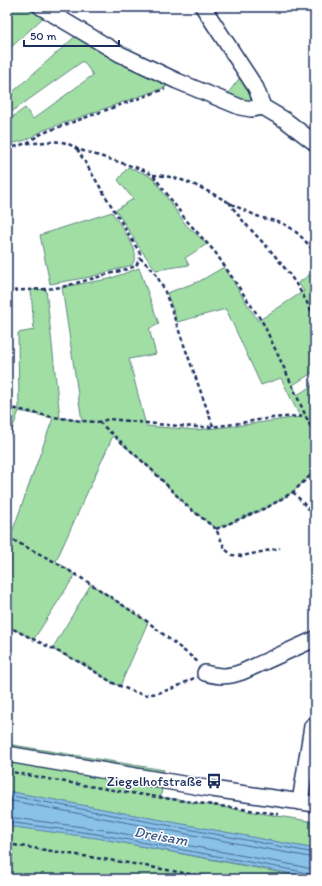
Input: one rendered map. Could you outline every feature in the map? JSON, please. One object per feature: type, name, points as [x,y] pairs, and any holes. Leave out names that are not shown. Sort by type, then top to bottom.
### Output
[{"type":"street","points":[[41,7],[172,85],[240,107],[251,109],[263,107]]},
{"type":"street","points":[[203,7],[256,88],[263,107],[285,120],[315,143]]},
{"type":"street","points":[[205,673],[219,676],[233,675],[315,639]]},
{"type":"street","points":[[300,802],[312,726]]},
{"type":"street","points":[[7,754],[212,789],[315,804]]},
{"type":"path","points":[[27,143],[48,131],[172,85]]},
{"type":"path","points":[[7,149],[27,143],[59,141],[71,144],[77,149],[140,253],[140,258],[136,266],[127,270],[62,287],[7,291]]},
{"type":"path","points":[[77,149],[141,169],[153,175],[164,175],[196,184],[257,216],[288,226],[315,252]]},
{"type":"path","points":[[153,175],[186,220],[215,252],[263,323],[315,437]]},
{"type":"path","points":[[228,201],[251,231],[283,266],[302,292],[315,318]]},
{"type":"path","points":[[140,258],[154,271],[164,289],[175,324],[213,426]]},
{"type":"path","points":[[7,407],[53,417],[99,422],[109,419],[200,427],[240,424],[291,416],[306,417]]},
{"type":"path","points":[[99,422],[152,470],[187,506],[216,529],[225,549],[232,555],[242,556],[280,548]]},
{"type":"path","points":[[216,529],[268,507],[293,492],[315,471]]},
{"type":"path","points":[[293,492],[315,516]]},
{"type":"path","points":[[7,537],[55,562],[148,622],[200,664],[205,673],[174,688],[145,695],[113,683],[83,664],[7,626]]},
{"type":"path","points":[[7,771],[167,798],[286,815]]},
{"type":"path","points":[[7,844],[217,879]]},
{"type":"green space","points":[[16,7],[33,7],[46,15],[7,51],[7,15]]},
{"type":"green space","points":[[78,34],[166,81],[166,87],[44,130],[26,140],[7,145],[7,121],[25,108],[33,119],[93,75],[83,61],[7,115],[7,97]]},
{"type":"green space","points":[[241,76],[249,91],[251,99],[248,102],[226,96]]},
{"type":"green space","points":[[128,167],[154,179],[186,225],[207,244],[185,258],[189,265],[156,270],[141,250],[116,210],[133,199],[118,180]]},
{"type":"green space","points":[[112,212],[134,248],[135,256],[132,265],[90,277],[50,284],[40,235]]},
{"type":"green space","points":[[224,267],[258,321],[304,291],[298,283],[315,271],[315,371],[293,385],[297,395],[315,384],[315,471],[293,492],[268,507],[216,529],[187,506],[152,470],[113,436],[56,561],[75,575],[34,639],[7,626],[7,537],[10,538],[53,418],[19,411],[7,443],[7,407],[19,410],[18,333],[34,330],[31,290],[46,289],[60,418],[82,421],[62,287],[109,279],[139,268],[159,324],[149,329],[156,354],[129,359],[146,426],[197,430],[300,417],[281,378],[261,385],[226,309],[177,322],[167,293],[200,281]]},
{"type":"green space","points":[[91,584],[148,622],[120,686],[83,664],[52,649]]},
{"type":"green space","points":[[7,744],[164,770],[161,797],[315,822],[315,849],[7,791]]},
{"type":"green space","points":[[7,826],[97,838],[315,879],[7,879]]},
{"type":"water","name":"Dreisam","points":[[7,791],[315,849],[315,878],[97,838],[7,826]]},
{"type":"place","name":"Ziegelhofstraße","points":[[214,781]]}]
